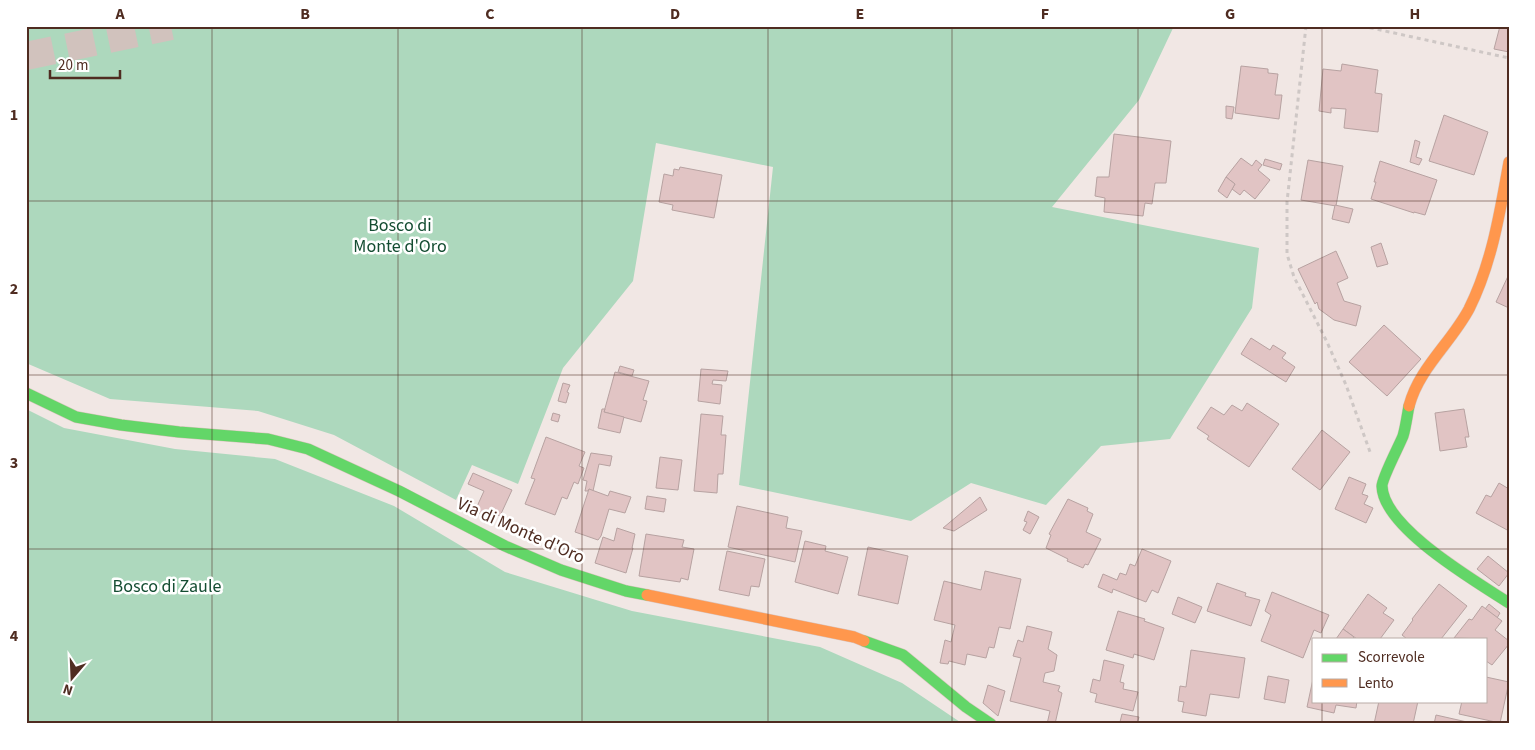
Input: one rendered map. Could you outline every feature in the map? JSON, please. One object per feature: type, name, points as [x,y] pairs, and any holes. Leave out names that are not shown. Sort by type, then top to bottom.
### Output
[{"type":"street","points":[[1509,162],[1498,226],[1483,275],[1468,310],[1416,385],[1409,404],[1404,435],[1382,486],[1388,505],[1402,524],[1444,561],[1509,603]]},
{"type":"street","name":"Via di Monte d'Oro","points":[[26,393],[76,416],[160,430],[268,439],[308,448],[399,491],[505,546],[561,570],[626,591],[854,637],[903,655],[991,724]]},
{"type":"path","points":[[1306,26],[1287,202],[1287,254],[1294,277],[1327,342],[1346,385],[1382,486]]},
{"type":"path","points":[[1362,26],[1509,58]]},
{"type":"green space","name":"Bosco di Monte d'Oro","points":[[26,26],[1174,26],[1139,100],[1052,207],[1259,248],[1252,308],[1170,439],[1101,446],[1046,505],[971,483],[911,521],[739,485],[773,167],[656,143],[633,281],[563,368],[518,484],[472,465],[456,500],[334,435],[258,411],[110,399],[26,363]]},
{"type":"green space","name":"Bosco di Zaule","points":[[26,409],[64,428],[175,449],[275,459],[394,506],[505,572],[632,611],[820,647],[902,683],[963,724],[26,724]]},
{"type":"building","points":[[1500,26],[1509,26],[1509,52],[1494,49]]},
{"type":"building","points":[[1342,64],[1378,70],[1375,93],[1382,94],[1378,132],[1344,128],[1346,109],[1331,108],[1331,113],[1319,111],[1323,69],[1341,71]]},
{"type":"building","points":[[1241,66],[1268,69],[1268,73],[1278,74],[1275,95],[1282,95],[1279,119],[1235,113]]},
{"type":"building","points":[[1226,106],[1234,107],[1232,119],[1226,118]]},
{"type":"building","points":[[1444,115],[1488,132],[1474,175],[1429,161]]},
{"type":"building","points":[[1114,134],[1171,141],[1166,183],[1155,183],[1152,204],[1145,203],[1143,216],[1104,212],[1105,198],[1095,196],[1097,177],[1109,177]]},
{"type":"building","points":[[1415,140],[1420,142],[1416,157],[1422,159],[1419,165],[1410,162]]},
{"type":"building","points":[[1241,158],[1252,166],[1256,160],[1262,165],[1258,170],[1270,180],[1255,199],[1244,190],[1240,195],[1232,189],[1235,184],[1226,177]]},
{"type":"building","points":[[1265,159],[1282,164],[1280,170],[1263,165]]},
{"type":"building","points":[[1308,160],[1343,166],[1336,206],[1301,200]]},
{"type":"building","points":[[1380,161],[1437,180],[1425,215],[1371,199]]},
{"type":"building","points":[[680,167],[722,175],[714,218],[672,210],[673,205],[659,202],[664,174],[673,176],[674,169],[679,170]]},
{"type":"building","points":[[1226,177],[1235,184],[1227,198],[1218,191]]},
{"type":"building","points":[[1335,205],[1353,209],[1349,223],[1332,219]]},
{"type":"building","points":[[1381,243],[1388,264],[1377,267],[1371,247]]},
{"type":"building","points":[[1336,251],[1348,278],[1337,283],[1344,301],[1361,306],[1356,326],[1334,320],[1319,309],[1298,269]]},
{"type":"building","points":[[1509,274],[1509,308],[1496,302]]},
{"type":"building","points":[[1384,325],[1421,359],[1387,396],[1349,362]]},
{"type":"building","points":[[1251,338],[1270,350],[1273,345],[1286,353],[1282,358],[1295,367],[1286,382],[1241,354]]},
{"type":"building","points":[[620,366],[634,370],[632,376],[618,372]]},
{"type":"building","points":[[701,369],[728,371],[726,381],[713,380],[712,384],[722,385],[720,404],[698,401]]},
{"type":"building","points":[[615,372],[649,381],[643,400],[647,401],[641,422],[604,412]]},
{"type":"building","points":[[563,383],[570,385],[566,403],[558,401]]},
{"type":"building","points":[[1247,403],[1279,424],[1249,467],[1207,439],[1209,436],[1197,428],[1211,407],[1224,415],[1232,405],[1242,411]]},
{"type":"building","points":[[602,409],[605,409],[604,412],[624,417],[620,433],[598,428]]},
{"type":"building","points":[[1464,409],[1469,437],[1465,437],[1467,447],[1440,451],[1435,413]]},
{"type":"building","points":[[553,413],[560,415],[558,422],[551,420]]},
{"type":"building","points":[[701,414],[723,416],[721,435],[726,435],[723,474],[718,474],[717,493],[694,491]]},
{"type":"building","points":[[1322,430],[1350,452],[1320,490],[1292,469]]},
{"type":"building","points":[[546,437],[585,452],[579,466],[584,468],[578,484],[574,482],[567,499],[562,497],[555,515],[525,504],[535,479],[531,478]]},
{"type":"building","points":[[591,453],[612,456],[610,466],[599,464],[593,491],[589,489],[585,491],[587,481],[583,480]]},
{"type":"building","points":[[660,457],[682,460],[678,490],[656,488]]},
{"type":"building","points":[[473,473],[512,490],[500,516],[491,512],[488,517],[475,511],[484,491],[468,484]]},
{"type":"building","points":[[1349,477],[1366,484],[1362,494],[1368,496],[1364,504],[1373,508],[1366,523],[1335,509]]},
{"type":"building","points":[[1499,483],[1509,489],[1509,531],[1476,513],[1486,495],[1491,497]]},
{"type":"building","points":[[589,489],[608,496],[610,491],[631,497],[625,513],[609,509],[598,540],[575,532]]},
{"type":"building","points":[[647,496],[666,499],[664,512],[645,509]]},
{"type":"building","points":[[980,497],[987,510],[954,531],[943,528]]},
{"type":"building","points":[[1068,499],[1088,508],[1087,511],[1093,514],[1086,532],[1101,539],[1088,565],[1085,564],[1083,568],[1046,548],[1051,535],[1049,534]]},
{"type":"building","points":[[737,506],[788,517],[786,528],[802,531],[795,562],[728,547]]},
{"type":"building","points":[[1028,511],[1039,517],[1030,534],[1023,530],[1027,522],[1024,521]]},
{"type":"building","points":[[617,528],[635,534],[626,573],[595,563],[603,537],[614,541]]},
{"type":"building","points":[[646,534],[684,540],[682,547],[694,549],[688,580],[681,578],[680,582],[639,576]]},
{"type":"building","points":[[805,541],[826,546],[825,551],[848,557],[838,594],[795,582]]},
{"type":"building","points":[[868,547],[908,556],[898,604],[858,595]]},
{"type":"building","points":[[1142,549],[1171,561],[1158,593],[1152,590],[1146,602],[1113,589],[1112,593],[1098,587],[1103,574],[1117,580],[1120,573],[1126,575],[1130,564],[1135,566]]},
{"type":"building","points":[[727,551],[765,559],[759,587],[751,586],[749,596],[719,590]]},
{"type":"building","points":[[1488,556],[1509,573],[1499,586],[1477,569]]},
{"type":"building","points":[[985,571],[1021,579],[1010,629],[999,627],[994,648],[989,647],[986,658],[967,654],[965,665],[949,661],[948,664],[940,663],[945,640],[951,642],[955,625],[934,620],[944,581],[981,590]]},
{"type":"building","points":[[1217,583],[1246,593],[1245,596],[1260,600],[1251,626],[1207,611]]},
{"type":"building","points":[[1439,584],[1467,606],[1442,638],[1406,638],[1402,635]]},
{"type":"building","points":[[1272,592],[1329,615],[1321,633],[1314,630],[1303,658],[1261,641],[1271,615],[1265,611]]},
{"type":"building","points":[[1368,594],[1387,608],[1383,613],[1394,620],[1381,638],[1356,638],[1343,629]]},
{"type":"building","points":[[1178,597],[1202,607],[1195,623],[1172,614]]},
{"type":"building","points":[[1489,604],[1500,613],[1497,618],[1485,609]]},
{"type":"building","points":[[1482,606],[1502,621],[1495,630],[1509,641],[1509,644],[1492,665],[1488,662],[1488,638],[1454,638],[1469,619],[1472,620]]},
{"type":"building","points":[[1118,611],[1145,619],[1144,621],[1164,628],[1154,660],[1134,654],[1133,658],[1106,650]]},
{"type":"building","points":[[1027,626],[1052,632],[1048,649],[1057,655],[1054,671],[1045,673],[1043,682],[1060,686],[1058,691],[1062,693],[1055,724],[1047,724],[1050,711],[1010,701],[1021,658],[1013,656],[1018,640],[1023,642]]},
{"type":"building","points":[[1343,629],[1354,637],[1353,638],[1337,638]]},
{"type":"building","points":[[1191,650],[1245,658],[1239,698],[1210,694],[1206,716],[1182,712],[1184,702],[1178,701],[1180,686],[1186,687]]},
{"type":"building","points":[[1104,660],[1124,665],[1120,682],[1124,683],[1123,689],[1138,692],[1133,711],[1095,702],[1097,694],[1090,692],[1093,679],[1100,681]]},
{"type":"building","points":[[1268,676],[1289,680],[1285,703],[1264,699]]},
{"type":"building","points":[[1488,677],[1509,682],[1500,723],[1459,714],[1462,702],[1488,702]]},
{"type":"building","points":[[1312,684],[1312,702],[1357,702],[1356,708],[1336,705],[1334,713],[1307,707]]},
{"type":"building","points":[[988,685],[1005,691],[998,716],[983,703]]},
{"type":"building","points":[[1379,702],[1418,702],[1413,724],[1374,724]]},
{"type":"building","points":[[1122,714],[1139,717],[1137,724],[1120,722]]},
{"type":"building","points":[[1436,715],[1467,722],[1467,724],[1434,724]]},
{"type":"tunnel","points":[[26,56],[171,26]]},
{"type":"traffic: fast","points":[[26,393],[76,417],[179,432],[268,439],[308,449],[399,491],[505,546],[561,570],[626,591],[647,595]]},
{"type":"traffic: fast","points":[[1409,406],[1403,436],[1382,486],[1386,502],[1398,519],[1414,536],[1455,568],[1509,603]]},
{"type":"traffic: fast","points":[[864,641],[903,655],[966,707],[991,724]]},
{"type":"traffic: slow","points":[[1409,406],[1420,380],[1462,321],[1477,292],[1494,237],[1509,162]]},
{"type":"traffic: slow","points":[[647,595],[854,637],[864,641]]}]
